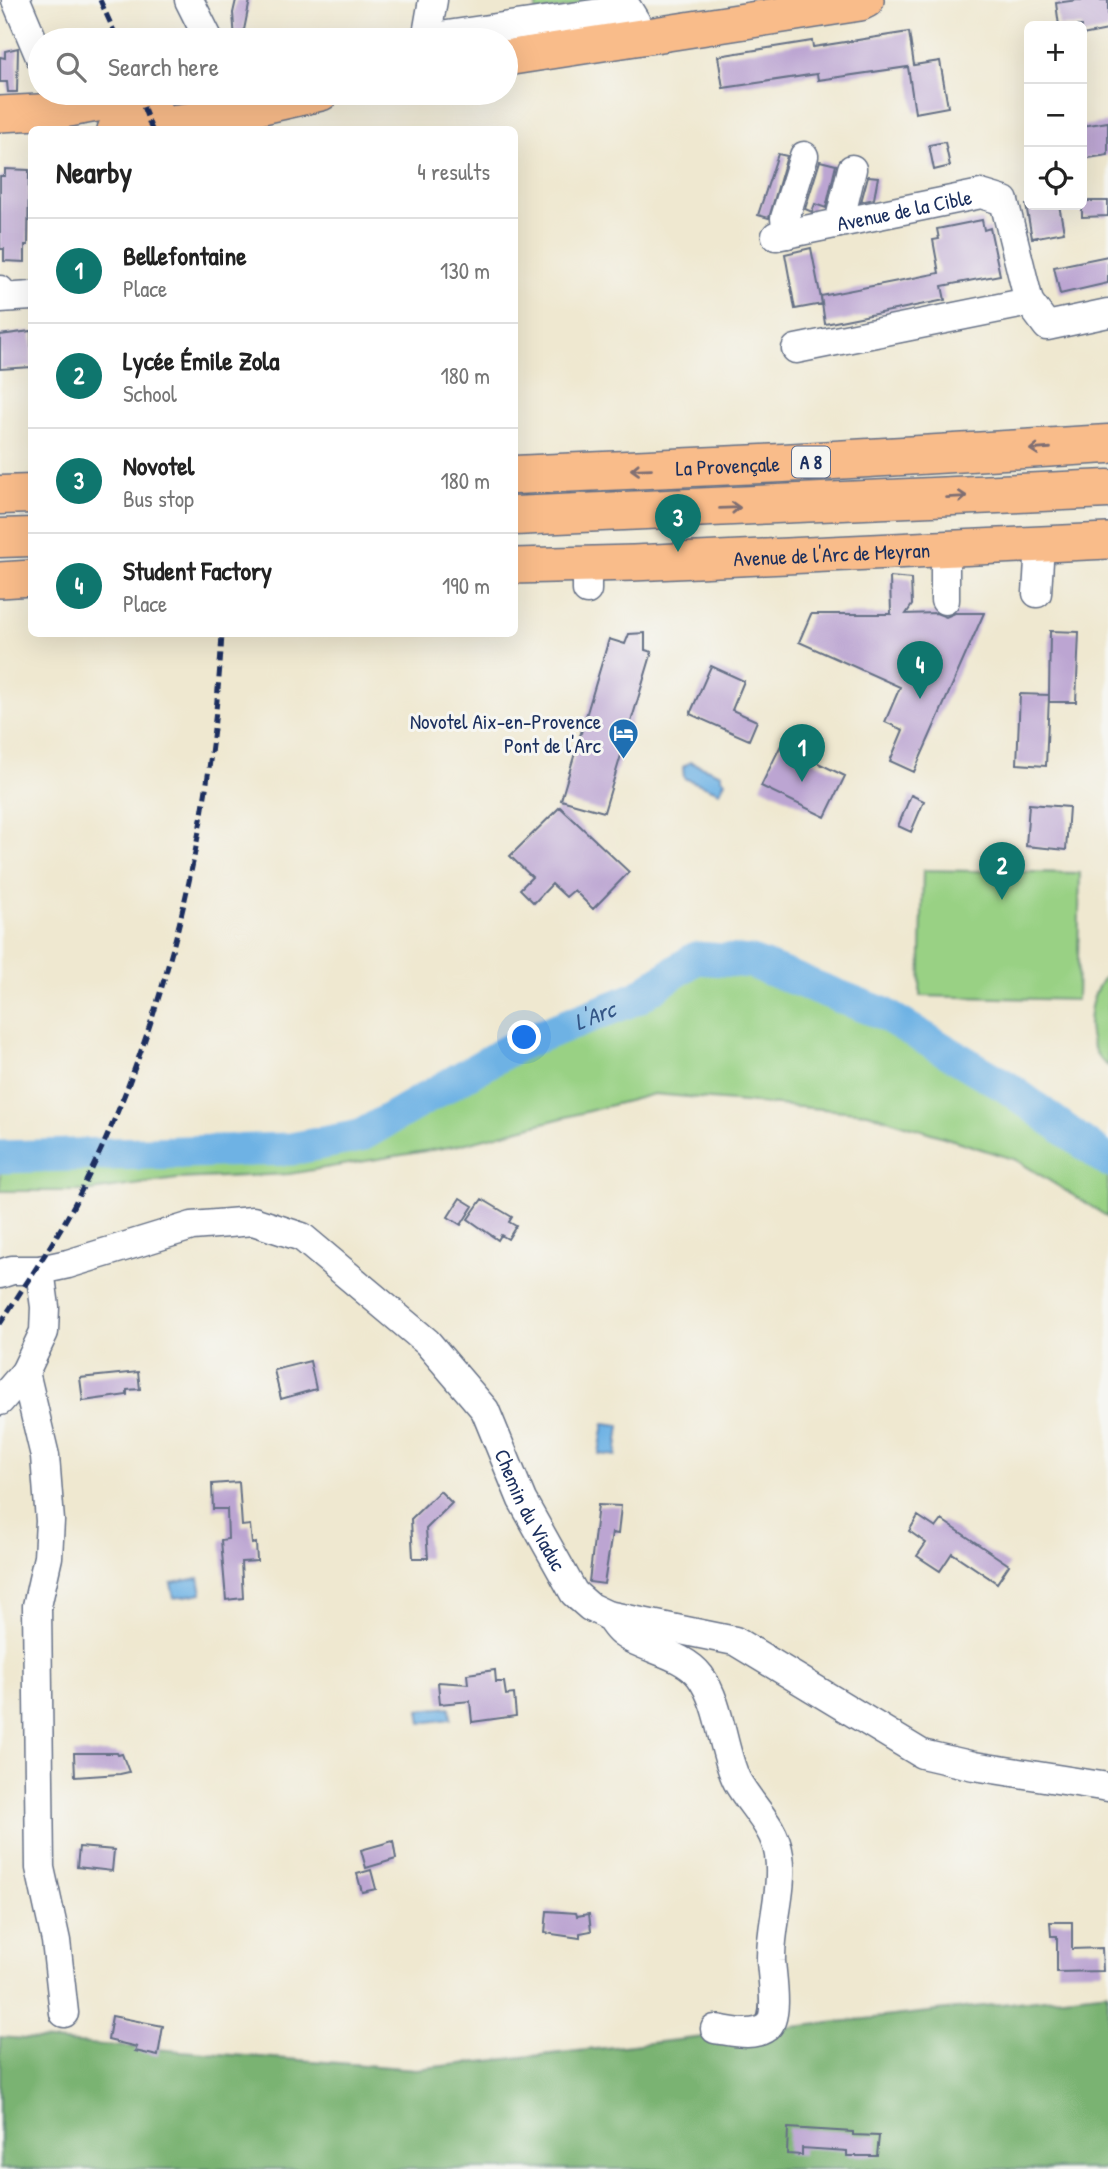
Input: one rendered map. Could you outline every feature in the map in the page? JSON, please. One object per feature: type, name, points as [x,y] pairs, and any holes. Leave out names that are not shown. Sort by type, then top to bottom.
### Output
[{"type":"highway","name":"La Provençale","points":[[518,475],[1108,444]]},
{"type":"highway","name":"La Provençale","points":[[518,516],[1108,489]]},
{"type":"highway","points":[[0,495],[28,494]]},
{"type":"highway","points":[[0,538],[28,537]]},
{"type":"main road","points":[[518,42],[765,0]]},
{"type":"main road","points":[[518,56],[866,0]]},
{"type":"main road","points":[[0,114],[161,109],[209,118],[270,105]]},
{"type":"main road","points":[[124,126],[161,109]]},
{"type":"main road","points":[[0,133],[28,134]]},
{"type":"main road","name":"Avenue de l'Arc de Meyran","points":[[518,567],[587,577],[945,549],[1108,541]]},
{"type":"main road","points":[[0,580],[28,579]]},
{"type":"street","points":[[0,26],[28,27],[16,0]]},
{"type":"street","points":[[182,0],[188,28]]},
{"type":"street","points":[[189,0],[203,28]]},
{"type":"street","points":[[428,28],[433,0]]},
{"type":"street","points":[[500,28],[628,9],[636,22]]},
{"type":"street","points":[[161,109],[198,105]]},
{"type":"street","name":"Avenue de la Cible","points":[[804,156],[781,235],[981,194],[1004,201],[1030,302]]},
{"type":"street","points":[[839,223],[852,169]]},
{"type":"street","points":[[0,290],[0,298],[28,296]]},
{"type":"street","points":[[796,349],[1030,302],[1047,326],[1108,313]]},
{"type":"street","points":[[1037,593],[1040,545]]},
{"type":"street","points":[[945,549],[945,600]]},
{"type":"street","name":"Chemin du Viaduc","points":[[0,1274],[12,1270],[40,1270],[68,1264],[192,1226],[253,1222],[302,1237],[427,1342],[485,1410],[522,1500],[574,1593],[590,1607],[607,1615],[735,1641],[922,1754],[974,1766],[1108,1787]]},
{"type":"street","points":[[0,1401],[24,1372],[44,1332],[40,1270]]},
{"type":"street","points":[[24,1372],[45,1456],[50,1521],[48,1557],[37,1606],[40,1868],[56,1941],[64,2013]]},
{"type":"street","points":[[607,1615],[621,1632],[678,1659],[699,1674],[720,1724],[736,1779],[764,1819],[779,1853],[771,1956],[774,2018],[768,2027],[755,2034],[715,2029]]},
{"type":"green space","points":[[536,0],[621,0],[536,12]]},
{"type":"green space","points":[[923,870],[1080,873],[1077,1000],[920,996]]},
{"type":"green space","points":[[696,958],[751,962],[882,1013],[1007,1087],[1108,1161],[1108,1217],[1016,1160],[868,1113],[654,1094],[455,1146],[289,1174],[177,1179],[91,1191],[0,1191],[0,1157],[291,1149],[360,1136],[521,1043],[637,998]]},
{"type":"green space","points":[[1108,973],[1108,1066],[1093,1047],[1089,1021],[1095,994]]},
{"type":"green space","points":[[1108,1992],[1108,2169],[0,2169],[0,2037],[416,2069]]},
{"type":"water","points":[[690,762],[722,774],[721,778],[725,781],[720,792],[684,778],[683,767]]},
{"type":"water","points":[[604,1423],[620,1425],[616,1456],[599,1454]]},
{"type":"water","points":[[199,1578],[202,1593],[174,1598],[171,1583]]},
{"type":"water","points":[[450,1707],[451,1719],[421,1723],[419,1710]]},
{"type":"building","points":[[236,0],[250,0],[244,28],[234,28],[233,13]]},
{"type":"building","points":[[1108,0],[1108,30],[1087,34],[1087,21],[1058,21],[1056,3]]},
{"type":"building","points":[[909,32],[914,65],[940,61],[948,107],[915,113],[908,67],[818,80],[817,74],[723,88],[718,56],[812,41],[813,47]]},
{"type":"building","points":[[18,48],[17,92],[8,92],[7,82],[0,82],[0,57],[5,58],[5,51]]},
{"type":"building","points":[[1108,122],[1108,155],[1087,158],[1087,125]]},
{"type":"building","points":[[945,142],[950,166],[934,170],[929,145]]},
{"type":"building","points":[[778,154],[787,156],[769,218],[758,215]]},
{"type":"building","points":[[820,161],[836,165],[826,208],[815,204],[812,212],[805,209]]},
{"type":"building","points":[[5,169],[28,170],[28,245],[25,245],[25,262],[4,261],[4,249],[0,249],[0,176],[5,176]]},
{"type":"building","points":[[868,176],[878,177],[874,199],[861,202]]},
{"type":"building","points":[[1087,201],[1108,201],[1108,216],[1082,217],[1082,210],[1087,210]]},
{"type":"building","points":[[1027,210],[1060,210],[1064,232],[1032,238]]},
{"type":"building","points":[[982,220],[984,230],[990,228],[1000,275],[942,286],[945,300],[825,324],[821,296],[939,273],[933,240],[939,239],[937,229]]},
{"type":"building","points":[[811,248],[822,304],[795,309],[785,254]]},
{"type":"building","points":[[1108,256],[1108,283],[1060,294],[1054,267]]},
{"type":"building","points":[[28,331],[28,367],[0,369],[0,335]]},
{"type":"building","points":[[890,577],[911,579],[912,605],[906,614],[936,613],[946,617],[955,613],[984,613],[914,772],[890,761],[903,730],[885,722],[900,687],[799,642],[811,614],[891,614]]},
{"type":"building","points":[[1050,631],[1079,632],[1076,702],[1049,702],[1049,696],[1046,766],[1017,764],[1020,694],[1049,695]]},
{"type":"building","points":[[645,633],[645,650],[652,652],[604,812],[561,800],[609,639],[625,644],[629,634]]},
{"type":"building","points":[[711,666],[744,681],[732,710],[757,721],[749,740],[690,714]]},
{"type":"building","points":[[781,745],[845,776],[825,817],[761,786]]},
{"type":"building","points":[[911,795],[924,801],[911,832],[898,826]]},
{"type":"building","points":[[1029,804],[1069,807],[1066,850],[1026,846]]},
{"type":"building","points":[[560,807],[629,872],[593,909],[574,890],[566,897],[552,884],[534,903],[520,889],[532,877],[510,856]]},
{"type":"building","points":[[460,1198],[473,1206],[461,1225],[448,1217]]},
{"type":"building","points":[[482,1199],[512,1217],[509,1222],[516,1226],[508,1239],[501,1235],[498,1240],[468,1219]]},
{"type":"building","points":[[310,1361],[316,1389],[281,1399],[274,1370]]},
{"type":"building","points":[[138,1372],[140,1389],[127,1390],[127,1395],[83,1401],[80,1378]]},
{"type":"building","points":[[239,1482],[242,1526],[250,1525],[252,1544],[256,1543],[257,1561],[241,1562],[243,1598],[226,1600],[221,1540],[228,1539],[227,1509],[213,1509],[212,1484]]},
{"type":"building","points":[[440,1491],[452,1503],[426,1529],[428,1558],[413,1558],[411,1519]]},
{"type":"building","points":[[598,1505],[621,1506],[618,1534],[612,1533],[604,1584],[589,1582]]},
{"type":"building","points":[[918,1516],[936,1528],[942,1520],[1009,1565],[997,1583],[952,1553],[940,1571],[917,1556],[926,1543],[909,1531]]},
{"type":"building","points":[[495,1670],[496,1682],[504,1682],[506,1695],[514,1694],[516,1716],[472,1722],[470,1701],[440,1704],[438,1682],[468,1684],[467,1674]]},
{"type":"building","points":[[74,1753],[122,1754],[129,1772],[75,1777]]},
{"type":"building","points":[[393,1841],[396,1859],[366,1868],[361,1850]]},
{"type":"building","points":[[79,1847],[114,1850],[112,1871],[77,1867]]},
{"type":"building","points":[[371,1870],[376,1889],[362,1892],[357,1874]]},
{"type":"building","points":[[547,1911],[576,1913],[577,1916],[589,1914],[591,1931],[580,1933],[580,1938],[545,1933]]},
{"type":"building","points":[[1050,1922],[1072,1922],[1072,1949],[1102,1948],[1103,1971],[1057,1972],[1057,1936],[1051,1936]]},
{"type":"building","points":[[112,2016],[163,2026],[158,2056],[135,2051],[137,2047],[108,2040]]},
{"type":"building","points":[[788,2128],[879,2136],[877,2156],[847,2156],[847,2151],[802,2148],[802,2155],[787,2154]]},
{"type":"waterway","name":"L'Arc","points":[[0,1157],[291,1149],[360,1136],[521,1043],[637,998],[696,958],[751,962],[882,1013],[1007,1087],[1108,1161]]},
{"type":"railway","points":[[100,0],[113,28]]},
{"type":"railway","points":[[143,105],[150,126]]},
{"type":"railway","points":[[0,1324],[75,1203],[135,1068],[159,998],[195,854],[207,781],[222,637]]},
{"type":"place","name":"Novotel","points":[[678,552]]},
{"type":"place","name":"Student Factory","points":[[920,699]]},
{"type":"place","name":"Novotel Aix-en-Provence Pont de l'Arc","points":[[624,760]]},
{"type":"place","name":"Bellefontaine","points":[[802,782]]},
{"type":"place","name":"Lycée Émile Zola","points":[[1002,900]]}]
